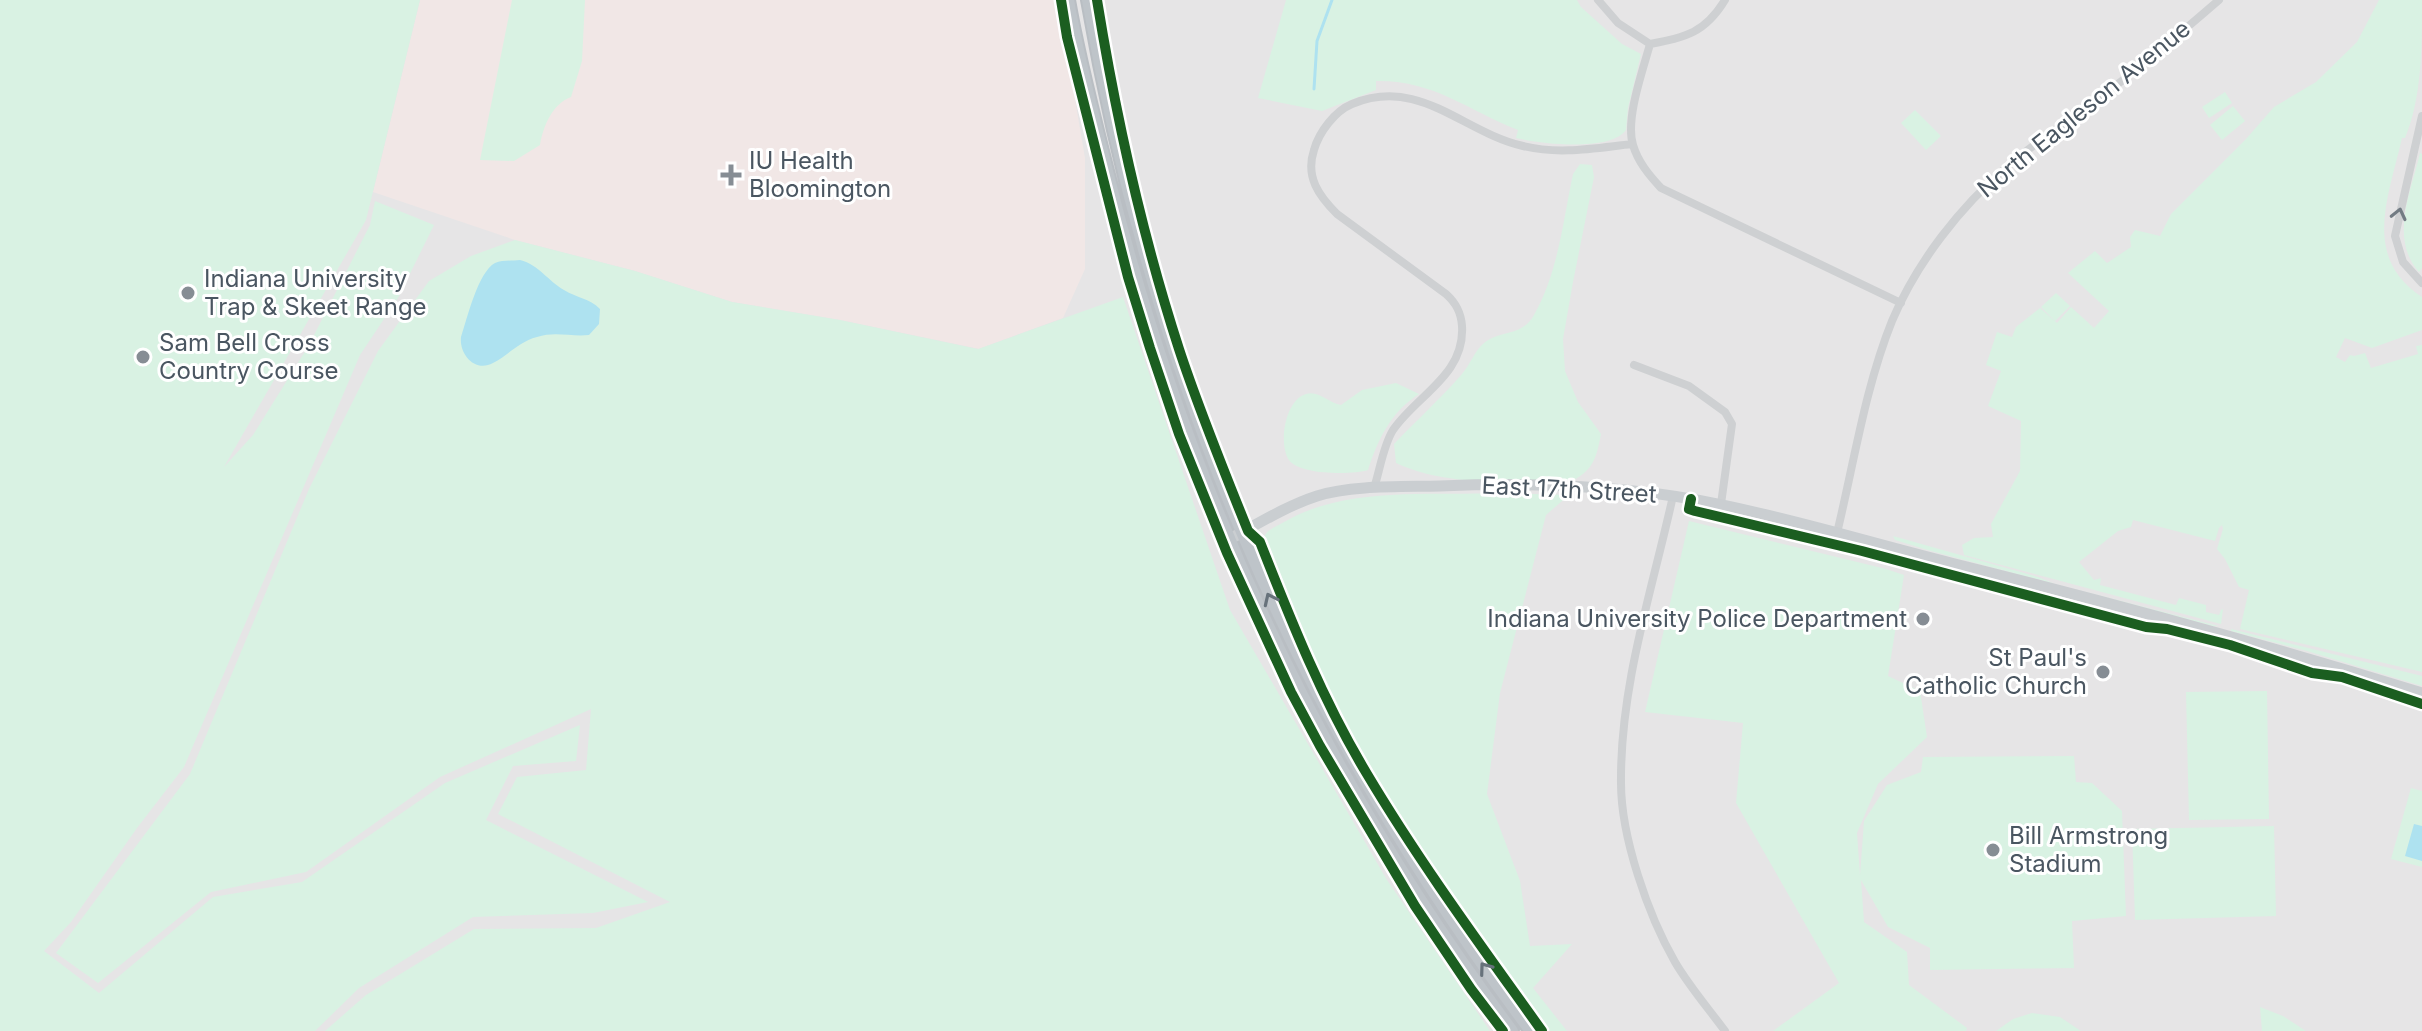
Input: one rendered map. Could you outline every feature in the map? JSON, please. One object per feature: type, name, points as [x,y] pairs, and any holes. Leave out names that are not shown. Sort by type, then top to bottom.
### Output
[{"type":"highway","points":[[1068,0],[1135,279],[1174,401],[1228,540],[1292,679],[1359,802],[1434,921],[1512,1031]]},
{"type":"highway","points":[[1088,0],[1116,146],[1155,295],[1201,432],[1241,532],[1296,654],[1361,775],[1430,888],[1531,1031]]},
{"type":"main road","name":"East 17th Street","points":[[1228,540],[1316,496],[1374,488],[1545,485],[1673,496],[1721,504],[1837,533],[2260,643],[2422,693]]},
{"type":"street","points":[[1598,0],[1618,23],[1650,44],[1681,38],[1708,25],[1725,0]]},
{"type":"street","name":"North Eagleson Avenue","points":[[1837,533],[1875,373],[1894,318],[1931,252],[1970,201],[2009,165],[2106,94],[2219,0]]},
{"type":"street","points":[[1650,44],[1633,112],[1632,144],[1645,171],[1661,188],[1901,303]]},
{"type":"street","points":[[1374,488],[1391,433],[1405,415],[1429,394],[1460,350],[1461,320],[1456,304],[1446,294],[1337,214],[1322,199],[1313,183],[1312,165],[1314,149],[1324,129],[1340,109],[1381,96],[1415,98],[1494,137],[1521,146],[1548,151],[1574,151],[1632,144]]},
{"type":"street","points":[[2422,116],[2395,236],[2403,262],[2422,283]]},
{"type":"street","points":[[1634,365],[1689,386],[1725,412],[1732,424],[1721,504]]},
{"type":"street","points":[[1673,496],[1624,715],[1621,785],[1629,837],[1653,918],[1676,963],[1725,1031]]},
{"type":"shaded area","points":[[0,0],[2422,0],[2422,1031],[0,1031]]},
{"type":"shaded area","name":"IU Health Bloomington","points":[[420,0],[1058,0],[1085,158],[1085,269],[1063,318],[979,349],[840,320],[732,302],[635,271],[515,240],[373,192]]},
{"type":"green space","points":[[0,0],[420,0],[366,220],[224,467],[253,435],[309,345],[370,225],[375,201],[434,225],[398,298],[360,355],[184,767],[71,922],[44,951],[99,993],[213,897],[302,882],[445,783],[580,725],[576,761],[513,766],[486,820],[648,902],[593,913],[473,917],[359,988],[315,1031],[0,1031]]},
{"type":"green space","points":[[512,0],[585,0],[582,61],[571,97],[564,100],[550,117],[540,145],[514,161],[480,160]]},
{"type":"green space","points":[[1286,0],[1577,0],[1622,44],[1641,54],[1626,130],[1618,137],[1590,144],[1557,144],[1516,138],[1518,130],[1450,98],[1397,82],[1376,81],[1376,90],[1322,111],[1258,98]]},
{"type":"green space","points":[[2379,0],[2422,0],[2418,89],[2411,122],[2405,138],[2402,138],[2384,224],[2385,244],[2391,263],[2403,281],[2422,297],[2422,330],[2372,348],[2345,338],[2336,357],[2345,362],[2350,355],[2365,353],[2371,368],[2418,354],[2416,346],[2422,345],[2422,672],[2240,629],[2249,590],[2239,587],[2217,549],[2222,525],[2215,541],[2133,520],[2131,527],[2118,531],[2079,562],[2094,580],[2101,578],[2100,585],[2176,605],[2179,598],[2206,605],[2206,612],[2219,615],[2223,609],[2221,624],[1964,555],[1962,545],[1974,538],[1993,537],[1991,524],[2020,471],[2021,421],[1988,406],[2001,371],[1986,365],[1997,332],[2012,337],[2016,327],[2040,308],[2057,323],[2071,307],[2094,328],[2109,311],[2068,273],[2095,251],[2107,263],[2131,247],[2130,237],[2135,230],[2160,236],[2171,214],[2274,107],[2316,82],[2357,42]]},
{"type":"green space","points":[[2225,92],[2232,103],[2209,118],[2202,107]]},
{"type":"green space","points":[[2233,106],[2245,121],[2222,140],[2210,125]]},
{"type":"green space","points":[[1915,110],[1941,136],[1926,150],[1901,123]]},
{"type":"green space","points":[[2420,153],[2422,268],[2419,272],[2405,245],[2404,230]]},
{"type":"green space","points":[[1580,164],[1592,165],[1594,177],[1563,339],[1565,371],[1578,402],[1601,434],[1592,464],[1568,483],[1458,479],[1416,471],[1396,463],[1394,444],[1462,374],[1480,346],[1496,336],[1523,327],[1534,315],[1549,282],[1573,174]]},
{"type":"green space","points":[[515,240],[635,271],[732,302],[840,320],[978,349],[1123,297],[1230,610],[1387,880],[1490,1031],[325,1031],[366,995],[474,929],[596,928],[670,902],[498,814],[517,777],[586,770],[591,709],[440,777],[306,872],[211,892],[98,983],[56,953],[190,774],[309,489],[378,351],[429,281],[471,256]]},
{"type":"green space","points":[[2056,293],[2070,306],[2055,321],[2041,307]]},
{"type":"green space","points":[[1396,383],[1419,394],[1401,409],[1387,427],[1368,470],[1350,473],[1314,471],[1303,469],[1289,460],[1284,434],[1288,413],[1299,398],[1310,393],[1341,405],[1362,390]]},
{"type":"green space","points":[[1390,495],[1569,495],[1546,515],[1500,693],[1487,794],[1520,881],[1530,946],[1572,944],[1533,988],[1567,1031],[1550,1031],[1510,982],[1379,785],[1346,731],[1264,552],[1265,535],[1271,529],[1335,502]]},
{"type":"green space","points":[[1689,521],[1904,575],[1888,676],[1920,691],[1927,737],[1878,784],[1857,833],[1860,875],[1864,821],[1887,785],[1921,772],[1923,757],[2074,756],[2076,782],[2092,783],[2122,811],[2126,916],[2072,921],[2074,968],[1930,970],[1930,948],[1888,927],[1861,880],[1864,922],[1907,952],[1909,985],[1967,1028],[1966,1031],[1773,1031],[1839,983],[1736,803],[1743,723],[1645,712]]},
{"type":"green space","points":[[1893,536],[2055,584],[1931,551],[1895,540]]},
{"type":"green space","points":[[2058,585],[2218,626],[2213,626]]},
{"type":"green space","points":[[2231,631],[2422,676],[2422,686]]},
{"type":"green space","points":[[2267,691],[2269,819],[2189,820],[2186,692]]},
{"type":"green space","points":[[2411,788],[2422,791],[2422,867],[2391,859]]},
{"type":"green space","points":[[2274,826],[2276,916],[2135,920],[2132,829]]},
{"type":"green space","points":[[2260,1007],[2283,1016],[2306,1031],[2262,1031]]},
{"type":"green space","points":[[2032,1013],[2060,1017],[2081,1031],[1996,1031],[2013,1019]]},
{"type":"water","points":[[520,260],[564,290],[596,305],[600,309],[599,324],[589,335],[544,335],[524,342],[493,363],[474,364],[463,350],[461,337],[478,286],[495,263]]},
{"type":"water","points":[[2414,824],[2422,826],[2422,861],[2405,856]]},
{"type":"waterway","points":[[1314,89],[1317,41],[1332,0]]},
{"type":"cycle path","points":[[1061,0],[1067,37],[1128,277],[1179,434],[1227,553],[1291,692],[1320,746],[1415,906],[1503,1031]]},
{"type":"cycle path","points":[[1097,0],[1122,132],[1153,263],[1187,372],[1248,531],[1260,542],[1322,689],[1367,774],[1430,872],[1542,1031]]},
{"type":"cycle path","points":[[1691,499],[1689,509],[1695,511],[1862,551],[2146,627],[2167,629],[2230,645],[2312,673],[2342,677],[2422,704]]},
{"type":"place","name":"IU Health Bloomington","points":[[731,175]]},
{"type":"place","name":"Indiana University Trap & Skeet Range","points":[[188,293]]},
{"type":"place","name":"Sam Bell Cross Country Course","points":[[143,357]]},
{"type":"place","name":"Indiana University Police Department","points":[[1923,619]]},
{"type":"place","name":"St Paul's Catholic Church","points":[[2103,672]]},
{"type":"place","name":"Bill Armstrong Stadium","points":[[1993,850]]}]
